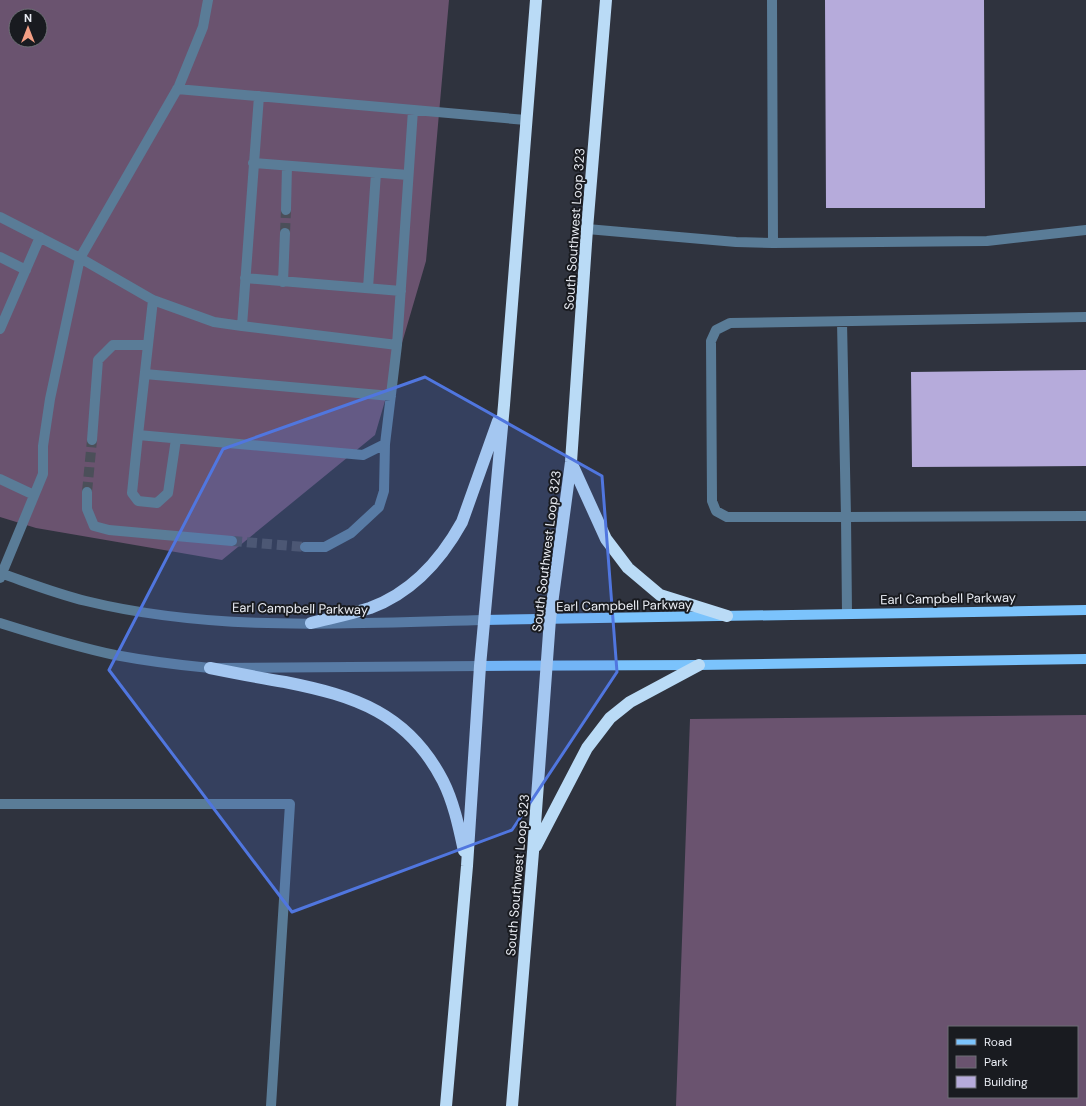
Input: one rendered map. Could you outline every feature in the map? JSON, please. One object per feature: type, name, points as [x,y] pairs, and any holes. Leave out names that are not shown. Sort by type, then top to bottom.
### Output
[{"type":"highway","points":[[446,1106],[467,866],[480,666],[504,405],[536,0]]},
{"type":"highway","name":"South Southwest Loop 323","points":[[512,1106],[548,665],[550,619],[571,462],[587,229],[606,0]]},
{"type":"highway","points":[[311,623],[370,608],[386,601],[417,580],[436,562],[454,537],[462,522],[504,405]]},
{"type":"highway","points":[[571,462],[606,538],[628,568],[660,595],[727,616]]},
{"type":"highway","points":[[533,852],[587,748],[610,718],[630,702],[699,665]]},
{"type":"highway","points":[[210,668],[320,689],[371,707],[398,724],[421,748],[444,782],[459,827],[467,866]]},
{"type":"main road","name":"Earl Campbell Parkway","points":[[484,620],[1086,610]]},
{"type":"main road","points":[[480,666],[699,665],[1086,659]]},
{"type":"street","points":[[1,575],[43,474],[43,446],[50,399],[80,258],[177,89],[203,27],[208,0]]},
{"type":"street","points":[[772,0],[773,243]]},
{"type":"street","points":[[177,89],[526,120]]},
{"type":"street","points":[[242,326],[259,96]]},
{"type":"street","points":[[305,547],[325,547],[351,533],[379,507],[384,491],[385,444],[397,344],[412,110]]},
{"type":"street","points":[[253,163],[408,175]]},
{"type":"street","points":[[286,210],[287,166]]},
{"type":"street","points":[[368,288],[376,173]]},
{"type":"street","points":[[0,216],[80,258],[153,300],[214,322],[397,344]]},
{"type":"street","points":[[587,229],[736,242],[773,243],[987,241],[1086,230]]},
{"type":"street","points":[[283,282],[285,233]]},
{"type":"street","points":[[0,329],[40,237]]},
{"type":"street","points":[[0,257],[26,270]]},
{"type":"street","points":[[245,278],[401,291]]},
{"type":"street","points":[[153,300],[132,493],[138,501],[157,503],[168,493],[176,439]]},
{"type":"street","points":[[1086,318],[730,323],[716,330],[711,341],[712,501],[716,511],[727,518],[1086,516]]},
{"type":"street","points":[[842,322],[848,613]]},
{"type":"street","points":[[92,440],[98,360],[113,345],[148,344]]},
{"type":"street","points":[[145,374],[391,396]]},
{"type":"street","points":[[138,435],[363,455],[385,444]]},
{"type":"street","points":[[0,479],[34,495]]},
{"type":"street","points":[[87,492],[87,509],[94,526],[109,530],[232,541]]},
{"type":"street","name":"Earl Campbell Parkway","points":[[1,575],[87,601],[123,608],[201,619],[239,622],[311,623],[484,620]]},
{"type":"street","points":[[0,623],[34,634],[114,655],[210,668],[480,666]]},
{"type":"street","points":[[0,804],[290,804],[271,1106]]},
{"type":"highlighted area","points":[[425,377],[602,476],[617,672],[512,830],[292,912],[109,670],[223,449]]},
{"type":"green space","points":[[0,0],[449,0],[426,261],[375,435],[222,560],[36,528],[0,517]]},
{"type":"green space","points":[[1086,715],[1086,1106],[676,1106],[690,719]]},
{"type":"building","points":[[825,0],[984,0],[985,208],[826,208]]},
{"type":"building","points":[[1086,370],[1086,466],[912,467],[911,372]]},
{"type":"tunnel","points":[[285,233],[286,210]]},
{"type":"tunnel","points":[[87,492],[92,440]]},
{"type":"tunnel","points":[[232,541],[305,547]]}]
